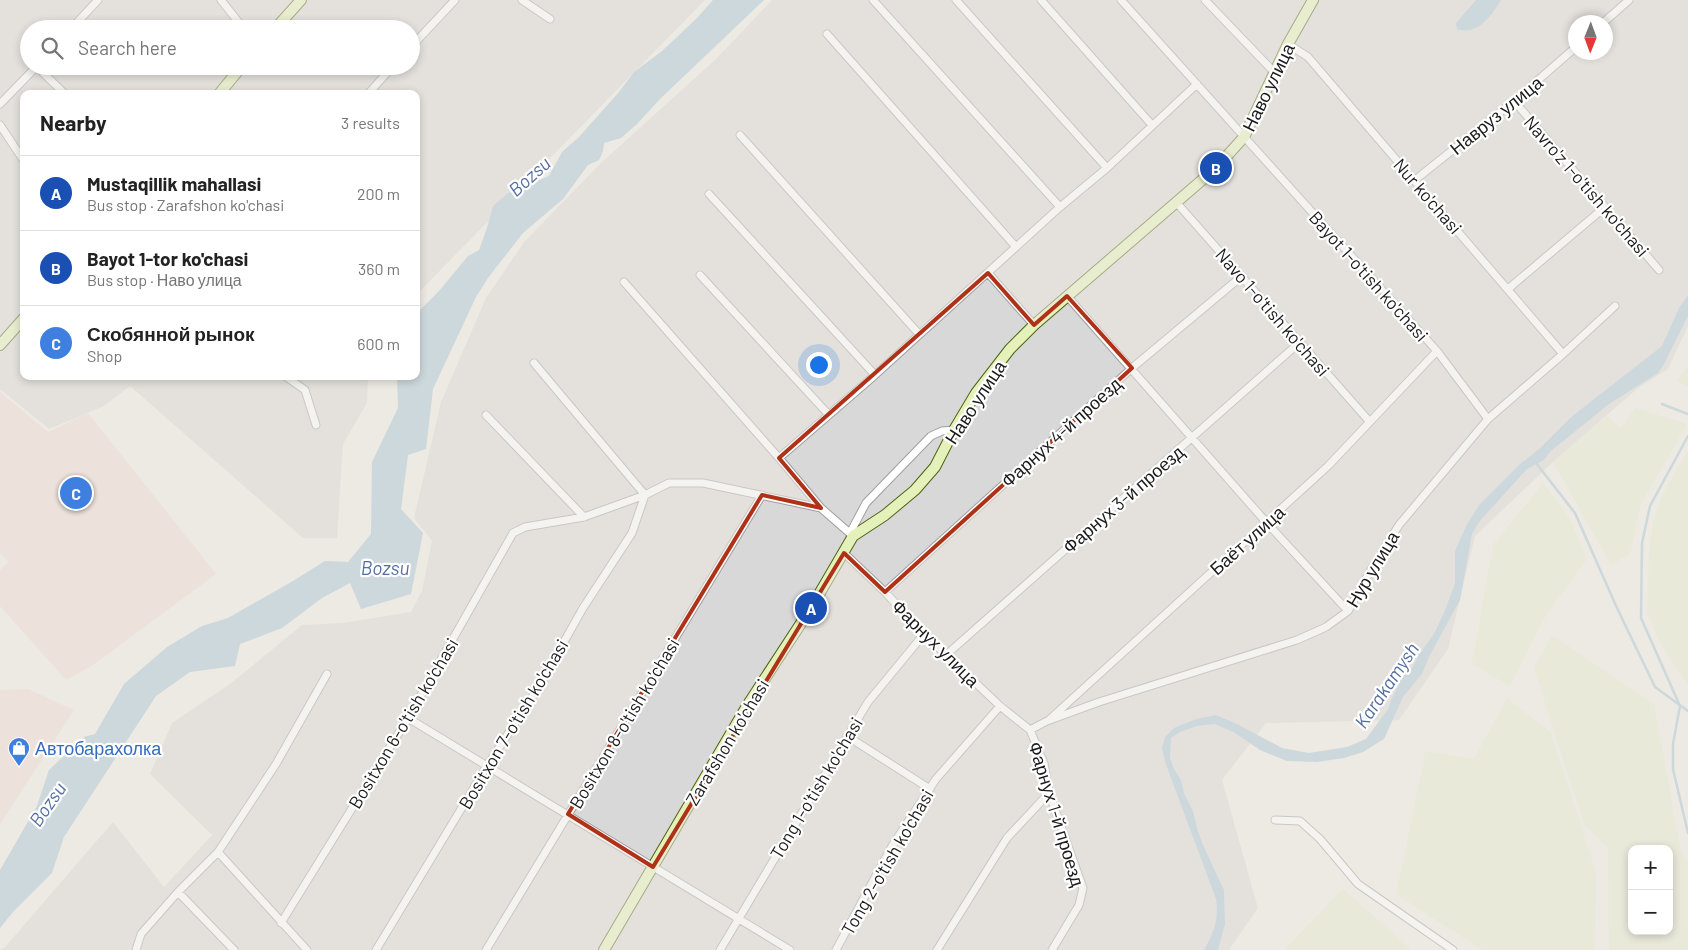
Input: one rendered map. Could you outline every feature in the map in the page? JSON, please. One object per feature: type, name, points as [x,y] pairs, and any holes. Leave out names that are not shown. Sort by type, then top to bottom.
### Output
[{"type":"street","points":[[79,20],[98,0]]},
{"type":"street","points":[[221,0],[237,20]]},
{"type":"street","points":[[283,20],[301,0]]},
{"type":"street","points":[[420,37],[455,0]]},
{"type":"street","points":[[522,0],[550,19]]},
{"type":"street","points":[[873,0],[1060,207]]},
{"type":"street","points":[[956,0],[1107,168]]},
{"type":"street","points":[[1041,0],[1152,125]]},
{"type":"street","name":"Bayot 1-o'tish ko'chasi","points":[[1121,0],[1437,351],[1488,420]]},
{"type":"street","points":[[1205,0],[1274,72]]},
{"type":"street","name":"Наво улица","points":[[852,535],[885,515],[915,490],[935,467],[976,393],[1004,357],[1034,325],[1216,168],[1244,137],[1288,44],[1313,0]]},
{"type":"street","points":[[1612,15],[1629,0]]},
{"type":"street","points":[[826,34],[1016,247]]},
{"type":"street","name":"Nur ko'chasi","points":[[1288,44],[1308,57],[1563,354]]},
{"type":"street","name":"Навруз улица","points":[[1415,180],[1514,102],[1568,54]]},
{"type":"street","points":[[0,104],[27,75]]},
{"type":"street","points":[[45,75],[61,90]]},
{"type":"street","points":[[222,90],[235,75]]},
{"type":"street","points":[[372,90],[385,75]]},
{"type":"street","points":[[779,458],[875,375],[1060,207],[1107,168],[1197,84]]},
{"type":"street","name":"Navro'z 1-o'tish ko'chasi","points":[[1514,102],[1659,270]]},
{"type":"street","points":[[0,125],[20,155]]},
{"type":"street","points":[[740,136],[919,334]]},
{"type":"street","points":[[709,194],[875,375]]},
{"type":"street","name":"Navo 1-o'tish ko'chasi","points":[[1176,202],[1369,421]]},
{"type":"street","points":[[1508,289],[1605,207]]},
{"type":"street","points":[[988,273],[1034,325]]},
{"type":"street","points":[[700,275],[829,415]]},
{"type":"street","name":"Фарнух 4-й проезд","points":[[885,592],[1132,368],[1242,276]]},
{"type":"street","points":[[624,282],[821,508],[852,535],[866,503],[932,436],[942,431],[954,430]]},
{"type":"street","points":[[1067,296],[1266,522],[1348,611]]},
{"type":"street","name":"Нур улица","points":[[1030,730],[1047,721],[1099,702],[1297,640],[1326,627],[1348,611],[1399,525],[1488,420],[1615,306]]},
{"type":"street","points":[[0,345],[20,322]]},
{"type":"street","name":"Фарнух 3-й проезд","points":[[946,655],[1300,342]]},
{"type":"street","name":"Баёт улица","points":[[1047,721],[1328,466],[1437,351]]},
{"type":"street","points":[[534,363],[645,495]]},
{"type":"street","points":[[291,380],[305,390],[316,425]]},
{"type":"street","points":[[486,415],[584,517],[645,495],[670,483],[703,483],[821,508]]},
{"type":"street","name":"Bositxon 7-o'tish ko'chasi","points":[[376,950],[487,766],[538,688],[583,608],[632,532],[645,495]]},
{"type":"street","name":"Bositxon 8-o'tish ko'chasi","points":[[486,950],[762,495]]},
{"type":"street","name":"Bositxon 6-o'tish ko'chasi","points":[[281,923],[408,718],[513,533],[525,527],[584,517]]},
{"type":"street","name":"Zarafshon ko'chasi","points":[[604,950],[747,706],[811,608],[844,553],[852,535]]},
{"type":"street","name":"Фарнух улица","points":[[844,553],[946,655],[1000,706],[1030,730]]},
{"type":"street","name":"Tong 1-o'tish ko'chasi","points":[[720,950],[868,702],[924,634]]},
{"type":"street","points":[[136,950],[141,934],[178,892],[218,852],[276,764],[327,674]]},
{"type":"street","name":"Tong 2-o'tish ko'chasi","points":[[836,950],[892,846],[936,779],[1000,706]]},
{"type":"street","points":[[408,718],[790,950]]},
{"type":"street","name":"Фарнух 1-й проезд","points":[[1030,730],[1044,763],[1049,794],[1084,888],[1079,905],[1052,950]]},
{"type":"street","points":[[847,736],[930,789]]},
{"type":"street","points":[[937,950],[1007,838],[1049,794]]},
{"type":"street","points":[[1276,820],[1300,821],[1320,838],[1358,884],[1453,950]]},
{"type":"street","points":[[218,852],[307,950]]},
{"type":"street","points":[[178,892],[234,950]]},
{"type":"highlighted area","points":[[988,273],[1034,325],[1067,296],[1132,368],[885,592],[844,553],[653,867],[568,814],[762,495],[821,508],[779,458]]},
{"type":"shaded area","points":[[0,0],[705,0],[420,291],[420,90],[20,90],[20,380],[368,380],[367,403],[343,444],[337,538],[303,538],[130,386],[104,406],[49,429],[0,389]]},
{"type":"shaded area","points":[[772,0],[1688,0],[1688,326],[1668,369],[1638,388],[1553,462],[1475,536],[1448,649],[1399,720],[1266,723],[1222,780],[1258,908],[1229,950],[0,950],[5,947],[113,822],[164,887],[212,835],[150,774],[172,723],[230,684],[302,625],[343,623],[411,612],[422,591],[432,541],[414,518],[441,402],[486,298],[524,242],[601,163],[716,59]]},
{"type":"shaded area","points":[[0,392],[48,432],[88,413],[216,574],[93,665],[66,680],[0,606],[0,570],[9,562],[0,553]]},
{"type":"shaded area","name":"Автобарахолка","points":[[28,689],[74,710],[0,824],[0,690]]},
{"type":"green space","points":[[1688,366],[1688,386],[1676,381]]},
{"type":"green space","points":[[1635,408],[1687,424],[1641,504],[1630,554],[1611,565],[1553,462],[1607,416],[1621,429]]},
{"type":"green space","points":[[1688,451],[1688,685],[1661,645],[1647,612],[1649,553],[1653,522],[1663,493]]},
{"type":"green space","points":[[1543,483],[1569,517],[1587,559],[1543,620],[1510,686],[1472,664],[1493,545]]},
{"type":"green space","points":[[1552,635],[1654,704],[1681,851],[1688,861],[1688,950],[1609,950],[1608,848],[1584,824],[1534,668]]},
{"type":"green space","points":[[1507,698],[1551,733],[1596,873],[1595,950],[1482,950],[1396,894],[1426,751],[1474,759]]},
{"type":"green space","points":[[1343,889],[1412,950],[1284,950]]},
{"type":"water","name":"Bozsu","points":[[713,0],[764,0],[660,99],[637,124],[621,138],[604,143],[599,160],[588,165],[563,199],[523,233],[488,278],[476,297],[433,389],[426,449],[408,455],[401,509],[423,533],[411,594],[361,609],[350,583],[322,598],[282,628],[240,644],[235,666],[190,672],[156,696],[64,837],[52,873],[13,912],[0,928],[0,870],[37,806],[49,770],[84,737],[95,734],[124,684],[167,647],[202,626],[228,618],[325,561],[348,562],[371,534],[372,462],[398,408],[397,380],[420,380],[420,310],[439,291],[468,256],[479,250],[493,206],[508,193],[549,176],[562,152],[579,137],[634,72],[662,51]]},
{"type":"water","points":[[1476,0],[1501,0],[1488,18],[1478,27],[1471,30],[1457,29],[1456,23]]},
{"type":"water","points":[[1688,295],[1688,316],[1658,373],[1609,404],[1551,451],[1544,460],[1527,469],[1479,522],[1472,534],[1460,600],[1430,655],[1422,674],[1403,697],[1384,739],[1363,752],[1344,758],[1317,762],[1287,761],[1260,750],[1235,733],[1215,724],[1197,726],[1180,732],[1171,738],[1170,758],[1193,811],[1203,845],[1224,890],[1225,924],[1218,950],[1204,950],[1215,926],[1217,914],[1216,899],[1165,762],[1162,748],[1165,737],[1174,728],[1196,719],[1216,715],[1282,748],[1309,753],[1347,747],[1366,739],[1388,709],[1402,678],[1412,668],[1435,632],[1455,583],[1455,551],[1466,526],[1480,504],[1571,417],[1662,346],[1679,308]]},
{"type":"waterway","points":[[1662,404],[1688,414]]},
{"type":"waterway","points":[[1688,436],[1650,506],[1642,543],[1641,618],[1680,706],[1673,744],[1673,769],[1688,833]]},
{"type":"waterway","points":[[1536,463],[1575,513],[1617,608],[1655,687],[1688,711]]},
{"type":"place","name":"Bayot 1-tor ko'chasi","points":[[1216,168]]},
{"type":"place","name":"Скобянной рынок","points":[[76,493]]},
{"type":"place","name":"Mustaqillik mahallasi","points":[[811,608]]},
{"type":"place","name":"Автобарахолка","points":[[19,767]]},
{"type":"water label","name":"Karakamysh","points":[[1386,685]]}]
